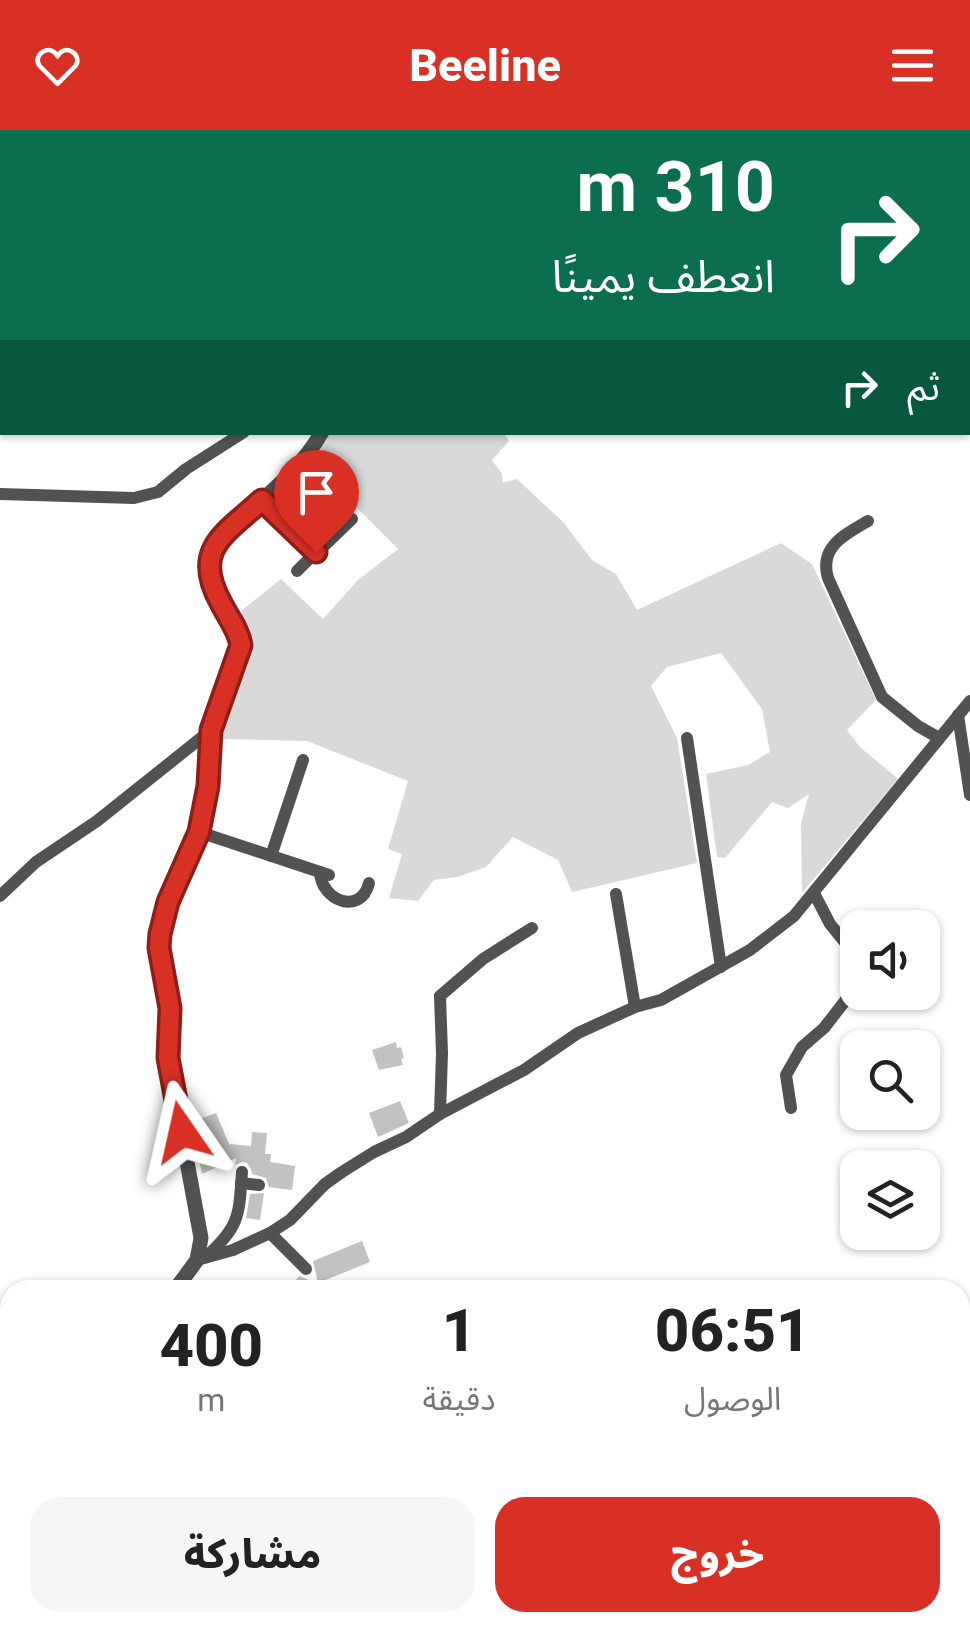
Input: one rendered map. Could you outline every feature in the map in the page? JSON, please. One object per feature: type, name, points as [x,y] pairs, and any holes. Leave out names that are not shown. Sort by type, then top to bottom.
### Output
[{"type":"street","points":[[0,494],[149,496],[239,435]]},
{"type":"street","points":[[201,1259],[199,1220],[168,1058],[170,1008],[159,948],[168,902],[199,832],[208,786],[211,730],[241,645],[239,634],[210,584],[208,568],[219,539],[287,477],[320,435]]},
{"type":"street","points":[[287,477],[311,503],[330,540],[352,520]]},
{"type":"street","points":[[262,500],[316,552],[297,570]]},
{"type":"street","points":[[868,520],[834,544],[825,560],[828,578],[882,697],[939,738]]},
{"type":"street","points":[[201,1259],[270,1233],[290,1220],[342,1172],[524,1070],[578,1033],[634,1007],[660,1000],[750,950],[794,916],[970,701]]},
{"type":"street","points":[[958,715],[970,795]]},
{"type":"street","points":[[0,896],[36,862],[97,822],[211,730]]},
{"type":"street","points":[[687,738],[721,967]]},
{"type":"street","points":[[271,856],[303,760]]},
{"type":"street","points":[[199,832],[324,873],[321,884],[327,893],[348,902],[361,898],[369,883]]},
{"type":"street","points":[[814,893],[840,936]]},
{"type":"street","points":[[616,894],[634,1007]]},
{"type":"street","points":[[440,1114],[440,996],[483,959],[532,928]]},
{"type":"street","points":[[791,1108],[786,1075],[802,1047],[840,1007]]},
{"type":"street","points":[[184,1280],[230,1232],[238,1218],[242,1178],[259,1185]]},
{"type":"street","points":[[270,1233],[306,1269]]},
{"type":"shaded area","points":[[329,435],[505,435],[509,441],[492,460],[503,483],[517,479],[564,523],[592,560],[616,574],[637,610],[781,543],[812,564],[876,700],[847,730],[860,747],[898,779],[802,893],[801,823],[809,794],[788,808],[772,802],[725,858],[717,857],[706,774],[748,765],[770,752],[762,709],[721,653],[667,667],[651,686],[677,738],[697,863],[572,892],[558,860],[513,837],[486,867],[434,880],[418,901],[389,898],[402,854],[388,849],[408,781],[307,741],[221,739],[223,718],[250,643],[241,611],[281,579],[323,619],[358,580],[398,549],[357,508],[335,517],[300,476]]},
{"type":"building","points":[[396,1042],[397,1048],[401,1047],[403,1065],[379,1070],[372,1050]]},
{"type":"building","points":[[400,1101],[409,1123],[378,1137],[369,1113]]},
{"type":"building","points":[[216,1113],[229,1144],[251,1146],[252,1132],[267,1133],[265,1154],[271,1154],[270,1162],[295,1166],[292,1190],[269,1187],[266,1178],[252,1174],[247,1163],[235,1165],[236,1158],[202,1174],[195,1140],[206,1136],[200,1119]]},
{"type":"building","points":[[264,1193],[260,1220],[246,1218],[250,1194]]},
{"type":"building","points":[[362,1241],[370,1262],[317,1280],[313,1261]]},
{"type":"route","points":[[182,1132],[168,1058],[170,1008],[160,934],[179,872],[202,822],[211,730],[241,645],[239,634],[210,584],[208,568],[219,539],[262,500],[316,552]]}]
